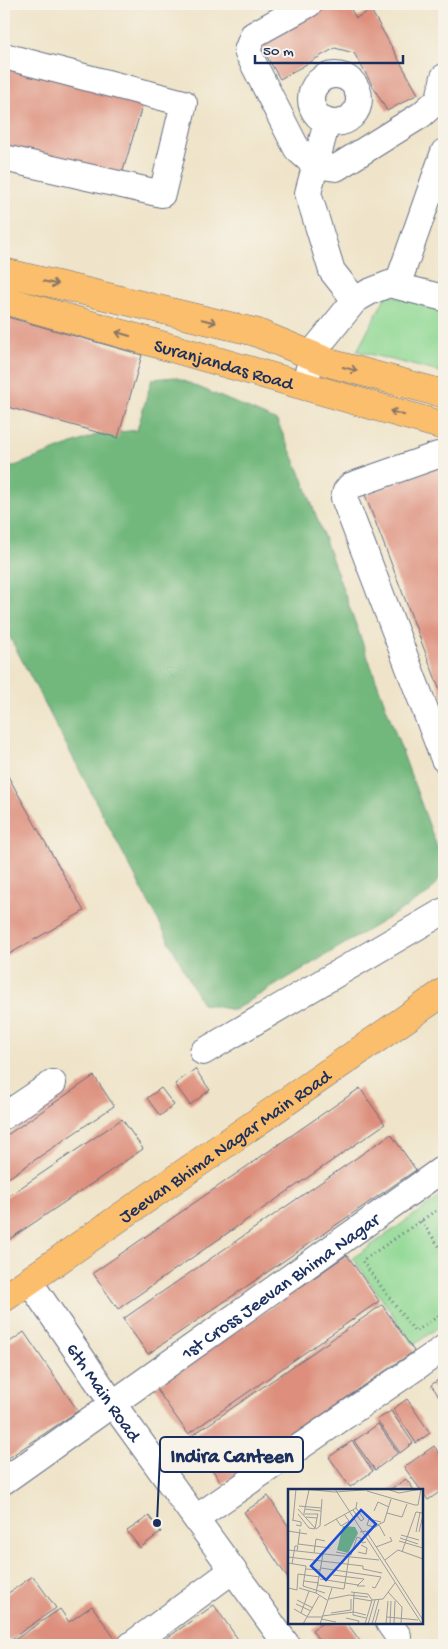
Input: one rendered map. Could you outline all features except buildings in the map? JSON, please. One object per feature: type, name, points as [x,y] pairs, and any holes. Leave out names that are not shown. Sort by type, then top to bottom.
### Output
[{"type":"main road","name":"Suranjandas Road","points":[[4,272],[255,332],[333,364],[444,394]]},
{"type":"main road","name":"Suranjandas Road","points":[[4,300],[444,426]]},
{"type":"main road","name":"Jeevan Bhima Nagar Main Road","points":[[4,1298],[444,992]]},
{"type":"street","points":[[310,4],[253,35],[247,51],[297,149],[315,165],[336,168],[421,116],[440,99],[444,77]]},
{"type":"street","points":[[4,56],[184,104],[162,194],[4,158]]},
{"type":"street","points":[[327,122],[308,193],[310,205],[332,271],[355,300]]},
{"type":"street","points":[[397,286],[444,152]]},
{"type":"street","points":[[303,385],[317,347],[355,300],[389,284],[444,298]]},
{"type":"street","points":[[444,456],[438,455],[350,486],[344,498],[444,759]]},
{"type":"street","points":[[202,1052],[444,911]]},
{"type":"street","points":[[4,1116],[53,1084]]},
{"type":"street","name":"1st Cross Jeevan Bhima Nagar","points":[[4,1481],[444,1168]]},
{"type":"street","name":"6th Main Road","points":[[29,1281],[113,1404],[233,1570],[283,1629]]},
{"type":"street","points":[[196,1518],[444,1348]]},
{"type":"street","points":[[131,1645],[233,1570]]},
{"type":"path","points":[[444,1205],[362,1261],[414,1332],[444,1312]]},
{"type":"path","points":[[421,1221],[444,1253]]},
{"type":"green space","points":[[387,294],[444,311],[444,373],[357,351]]},
{"type":"green space","points":[[175,377],[277,421],[302,477],[444,866],[444,872],[428,894],[234,1010],[202,1004],[4,626],[4,470],[96,435],[137,430],[152,379]]},
{"type":"green space","points":[[444,1194],[444,1323],[414,1345],[353,1258]]},
{"type":"place","name":"Indira Canteen","points":[[157,1523]]}]
